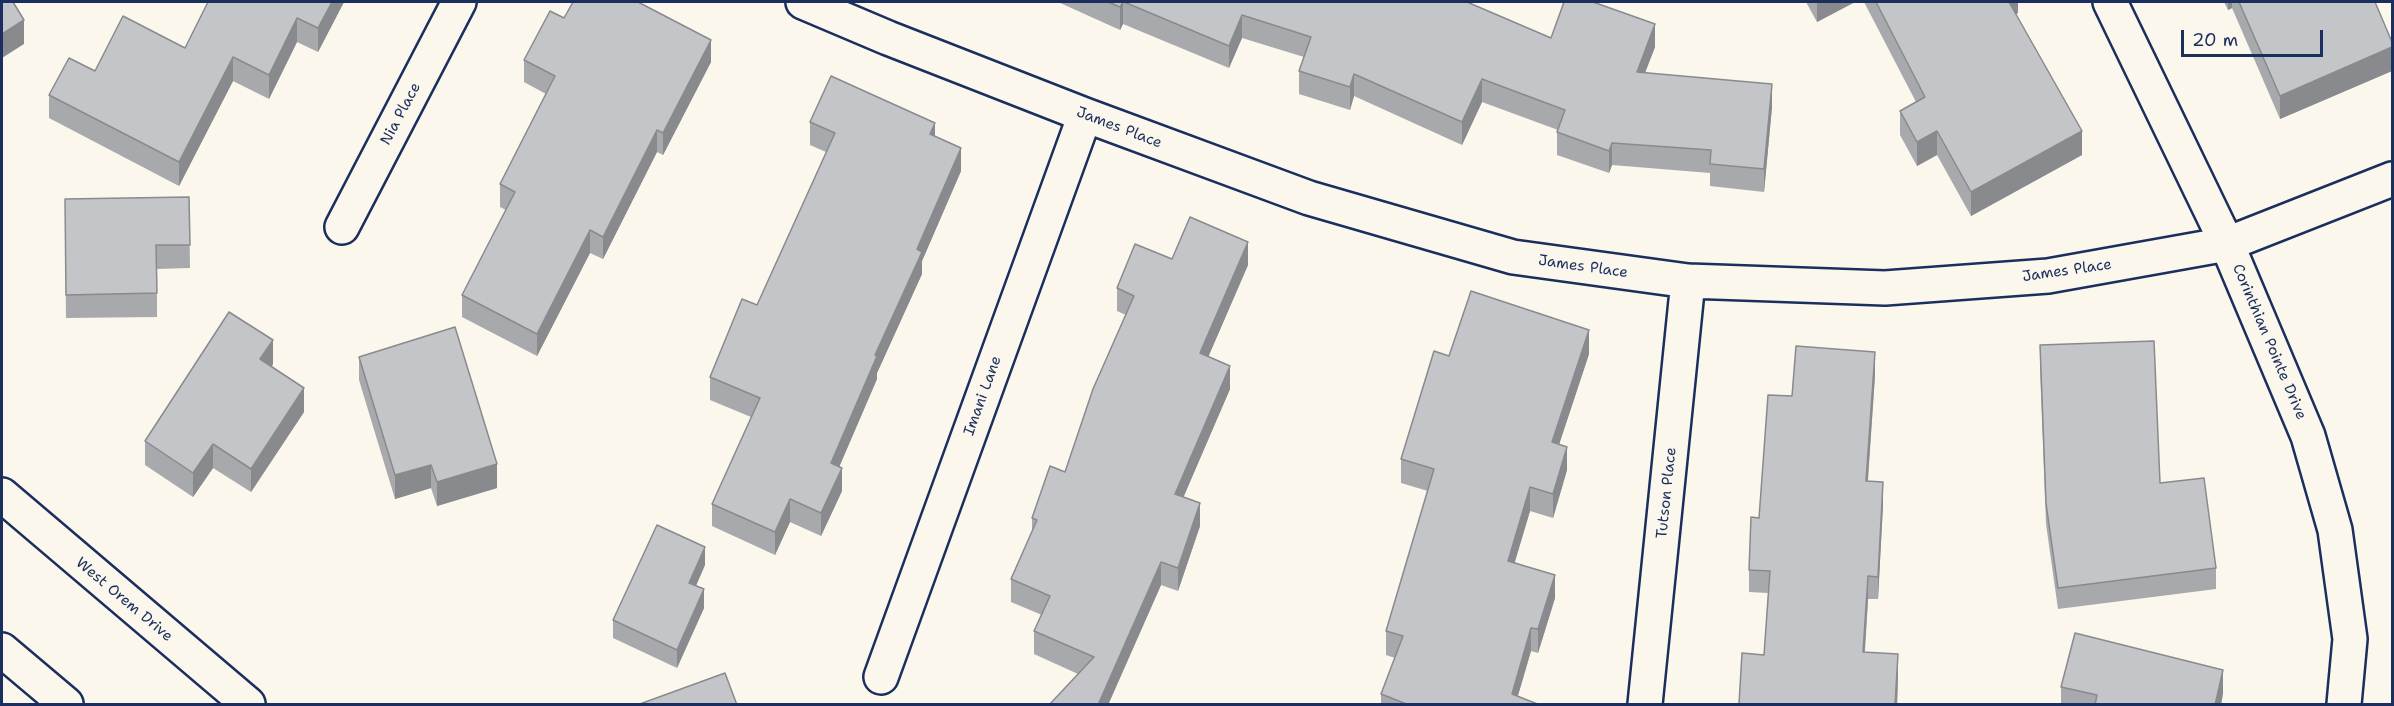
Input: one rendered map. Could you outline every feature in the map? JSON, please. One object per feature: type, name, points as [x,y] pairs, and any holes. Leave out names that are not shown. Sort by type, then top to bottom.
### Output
[{"type":"street","name":"Nia Place","points":[[342,227],[459,2]]},
{"type":"street","name":"James Place","points":[[803,2],[888,38],[1085,115],[1309,198],[1513,257],[1688,281],[1897,287],[2048,276],[2227,244],[2392,179]]},
{"type":"street","name":"Corinthian Pointe Drive","points":[[2110,2],[2227,244],[2308,435],[2335,530],[2350,639],[2344,705]]},
{"type":"street","name":"Imani Lane","points":[[881,677],[1085,115]]},
{"type":"street","name":"Tutson Place","points":[[1645,705],[1688,281]]},
{"type":"street","name":"West Orem Drive","points":[[2,495],[248,705]]},
{"type":"street","points":[[2,650],[66,705]]},
{"type":"building","points":[[2,2],[13,2],[24,20],[2,34]]},
{"type":"building","points":[[208,2],[332,2],[318,28],[297,18],[269,75],[233,57],[179,162],[49,95],[69,58],[95,71],[123,16],[185,48]]},
{"type":"building","points":[[573,2],[638,2],[711,40],[663,133],[657,130],[603,237],[590,230],[537,334],[462,295],[515,192],[500,184],[555,76],[524,60],[550,11],[564,18]]},
{"type":"building","points":[[1108,2],[1123,2],[1120,7]]},
{"type":"building","points":[[1124,2],[1467,2],[1551,38],[1564,2],[1593,2],[1655,24],[1637,72],[1772,84],[1764,169],[1710,164],[1711,150],[1612,143],[1609,151],[1557,132],[1565,110],[1482,79],[1462,122],[1354,74],[1350,87],[1299,71],[1311,37],[1242,15],[1229,46]]},
{"type":"building","points":[[1876,2],[2009,2],[2082,131],[1971,192],[1937,131],[1917,142],[1900,111],[1925,97]]},
{"type":"building","points":[[2239,2],[2375,2],[2392,47],[2280,96]]},
{"type":"building","points":[[831,76],[935,123],[930,134],[961,148],[917,249],[922,252],[875,355],[877,356],[831,463],[842,468],[821,513],[790,499],[775,532],[712,504],[760,398],[710,377],[742,299],[757,305],[835,133],[810,122]]},
{"type":"building","points":[[189,197],[190,245],[156,245],[157,293],[66,295],[65,199]]},
{"type":"building","points":[[1190,217],[1248,242],[1200,353],[1230,366],[1175,494],[1200,503],[1178,568],[1161,562],[1098,705],[1049,705],[1094,657],[1034,631],[1050,596],[1011,579],[1037,520],[1032,518],[1050,466],[1065,472],[1093,389],[1134,296],[1117,288],[1135,244],[1172,259]]},
{"type":"building","points":[[1471,291],[1589,330],[1552,442],[1567,447],[1553,494],[1530,487],[1508,561],[1555,575],[1538,629],[1531,628],[1512,694],[1540,705],[1409,705],[1381,694],[1403,636],[1386,631],[1434,469],[1401,459],[1434,351],[1449,356]]},
{"type":"building","points":[[229,312],[273,340],[260,359],[304,388],[251,469],[213,444],[193,473],[145,441]]},
{"type":"building","points":[[455,327],[497,464],[437,482],[431,465],[395,475],[359,357]]},
{"type":"building","points":[[2154,341],[2160,483],[2204,478],[2216,568],[2058,588],[2046,503],[2040,345]]},
{"type":"building","points":[[1796,346],[1875,352],[1866,481],[1883,482],[1878,577],[1868,576],[1863,652],[1898,654],[1895,705],[1739,704],[1742,653],[1764,655],[1770,571],[1749,570],[1751,517],[1759,518],[1768,395],[1792,396]]},
{"type":"building","points":[[657,525],[705,547],[689,583],[704,589],[677,650],[613,620]]},
{"type":"building","points":[[2075,633],[2223,670],[2215,705],[2095,705],[2097,695],[2061,687]]},
{"type":"building","points":[[725,673],[737,705],[637,705]]}]
